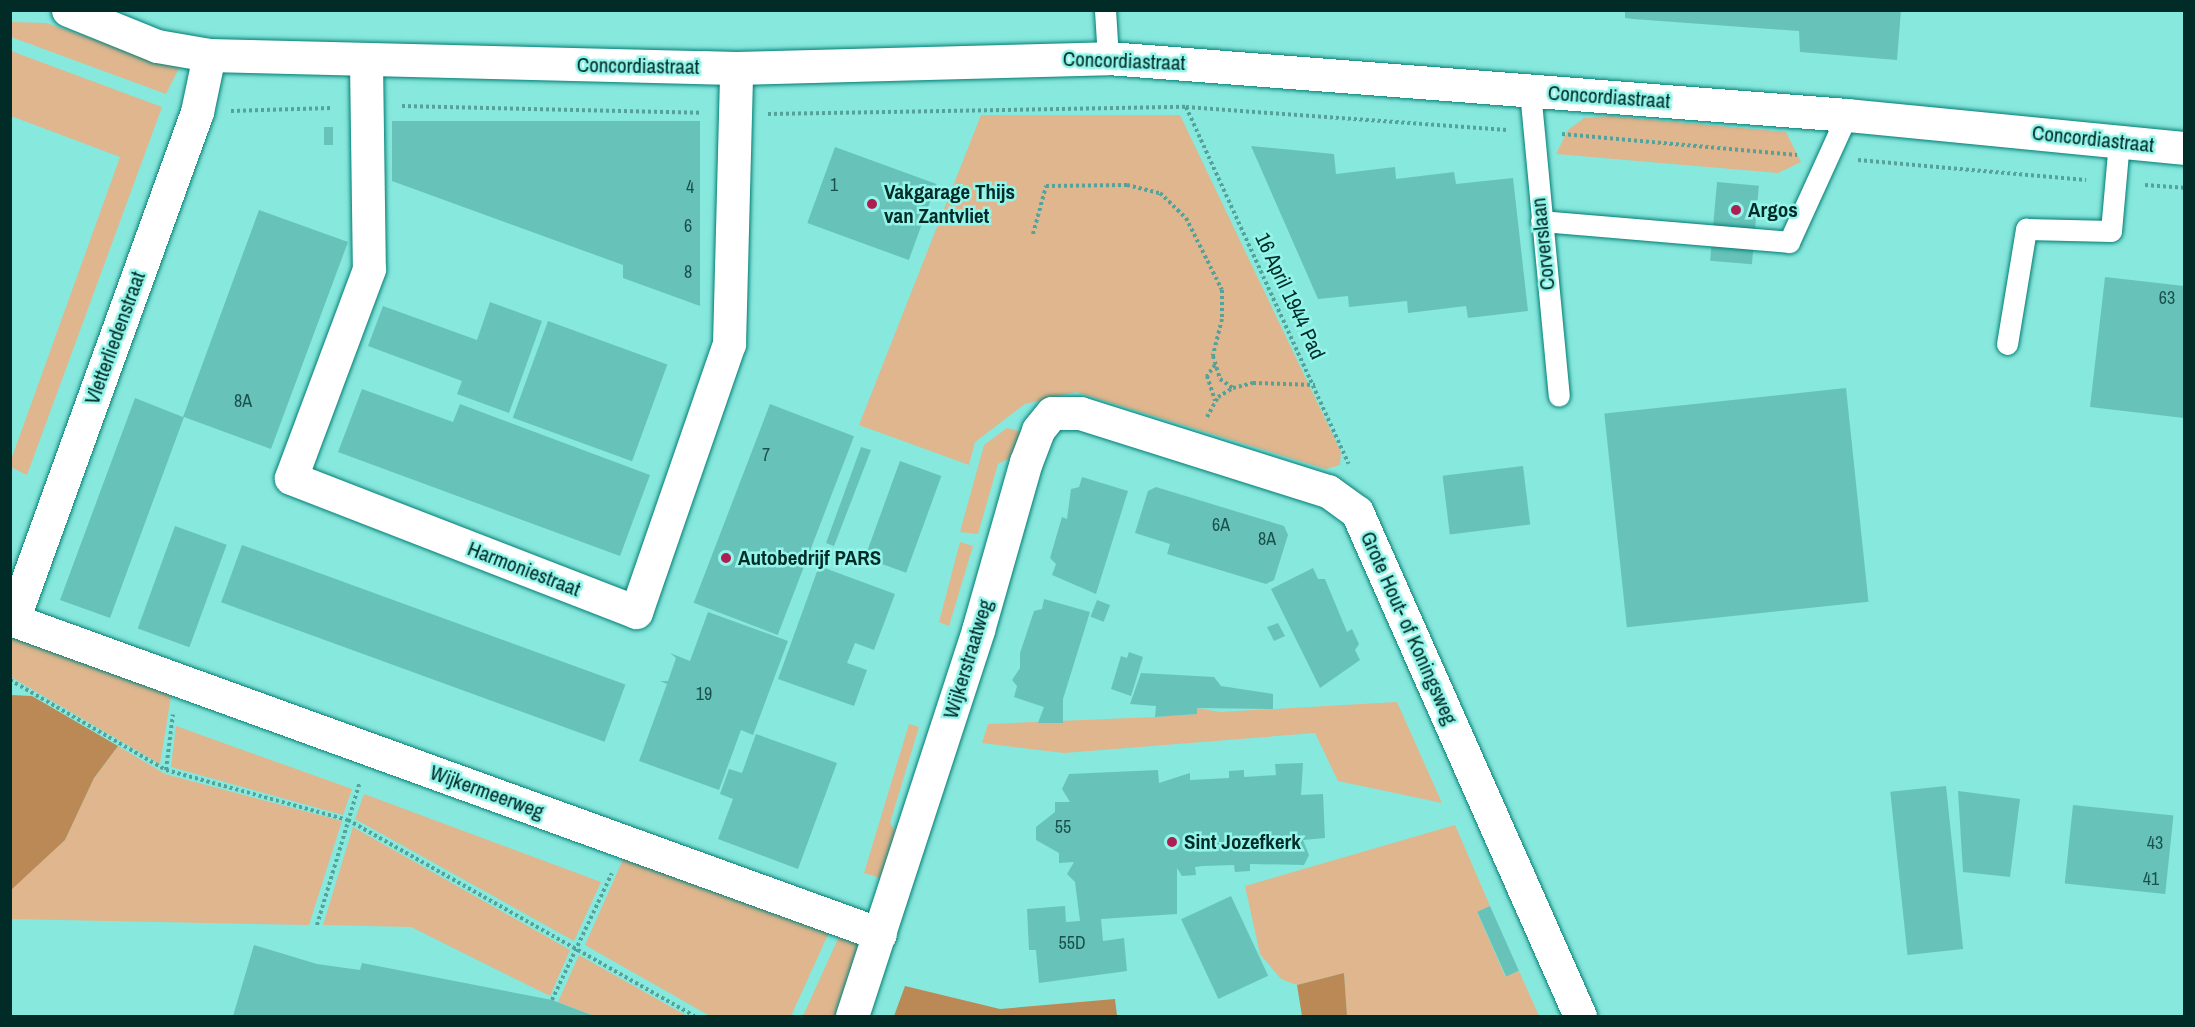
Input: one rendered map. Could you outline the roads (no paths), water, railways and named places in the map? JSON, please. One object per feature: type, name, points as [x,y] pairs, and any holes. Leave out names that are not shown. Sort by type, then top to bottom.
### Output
[{"type":"street","name":"Concordiastraat","points":[[68,10],[157,46],[209,55],[366,62],[736,68],[1108,57],[1847,115],[2184,148]]},
{"type":"street","name":"Vletterliedenstraat","points":[[12,620],[197,112],[209,55]]},
{"type":"street","name":"Harmoniestraat","points":[[366,62],[369,269],[291,478],[636,612],[729,344],[736,68]]},
{"type":"street","name":"Wijkerstraatweg","points":[[880,934],[978,630],[1026,462],[1038,430],[1052,413],[1080,413],[1347,501]]},
{"type":"street","name":"Grote Hout- of Koningsweg","points":[[1347,501],[1357,512],[1580,1017]]},
{"type":"street","name":"Wijkermeerweg","points":[[12,620],[880,934]]},
{"type":"street","points":[[852,1017],[880,934]]},
{"type":"lane","points":[[1105,10],[1108,57]]},
{"type":"lane","name":"Corverslaan","points":[[1530,91],[1532,132],[1559,396]]},
{"type":"lane","points":[[1541,221],[1789,242],[1847,115]]},
{"type":"lane","points":[[2007,344],[2026,229],[2111,231],[2119,142]]},
{"type":"place","name":"Vakgarage Thijs van Zantvliet","points":[[872,204]]},
{"type":"place","name":"Argos","points":[[1736,210]]},
{"type":"place","name":"Autobedrijf PARS","points":[[726,558]]},
{"type":"place","name":"Sint Jozefkerk","points":[[1172,842]]}]
